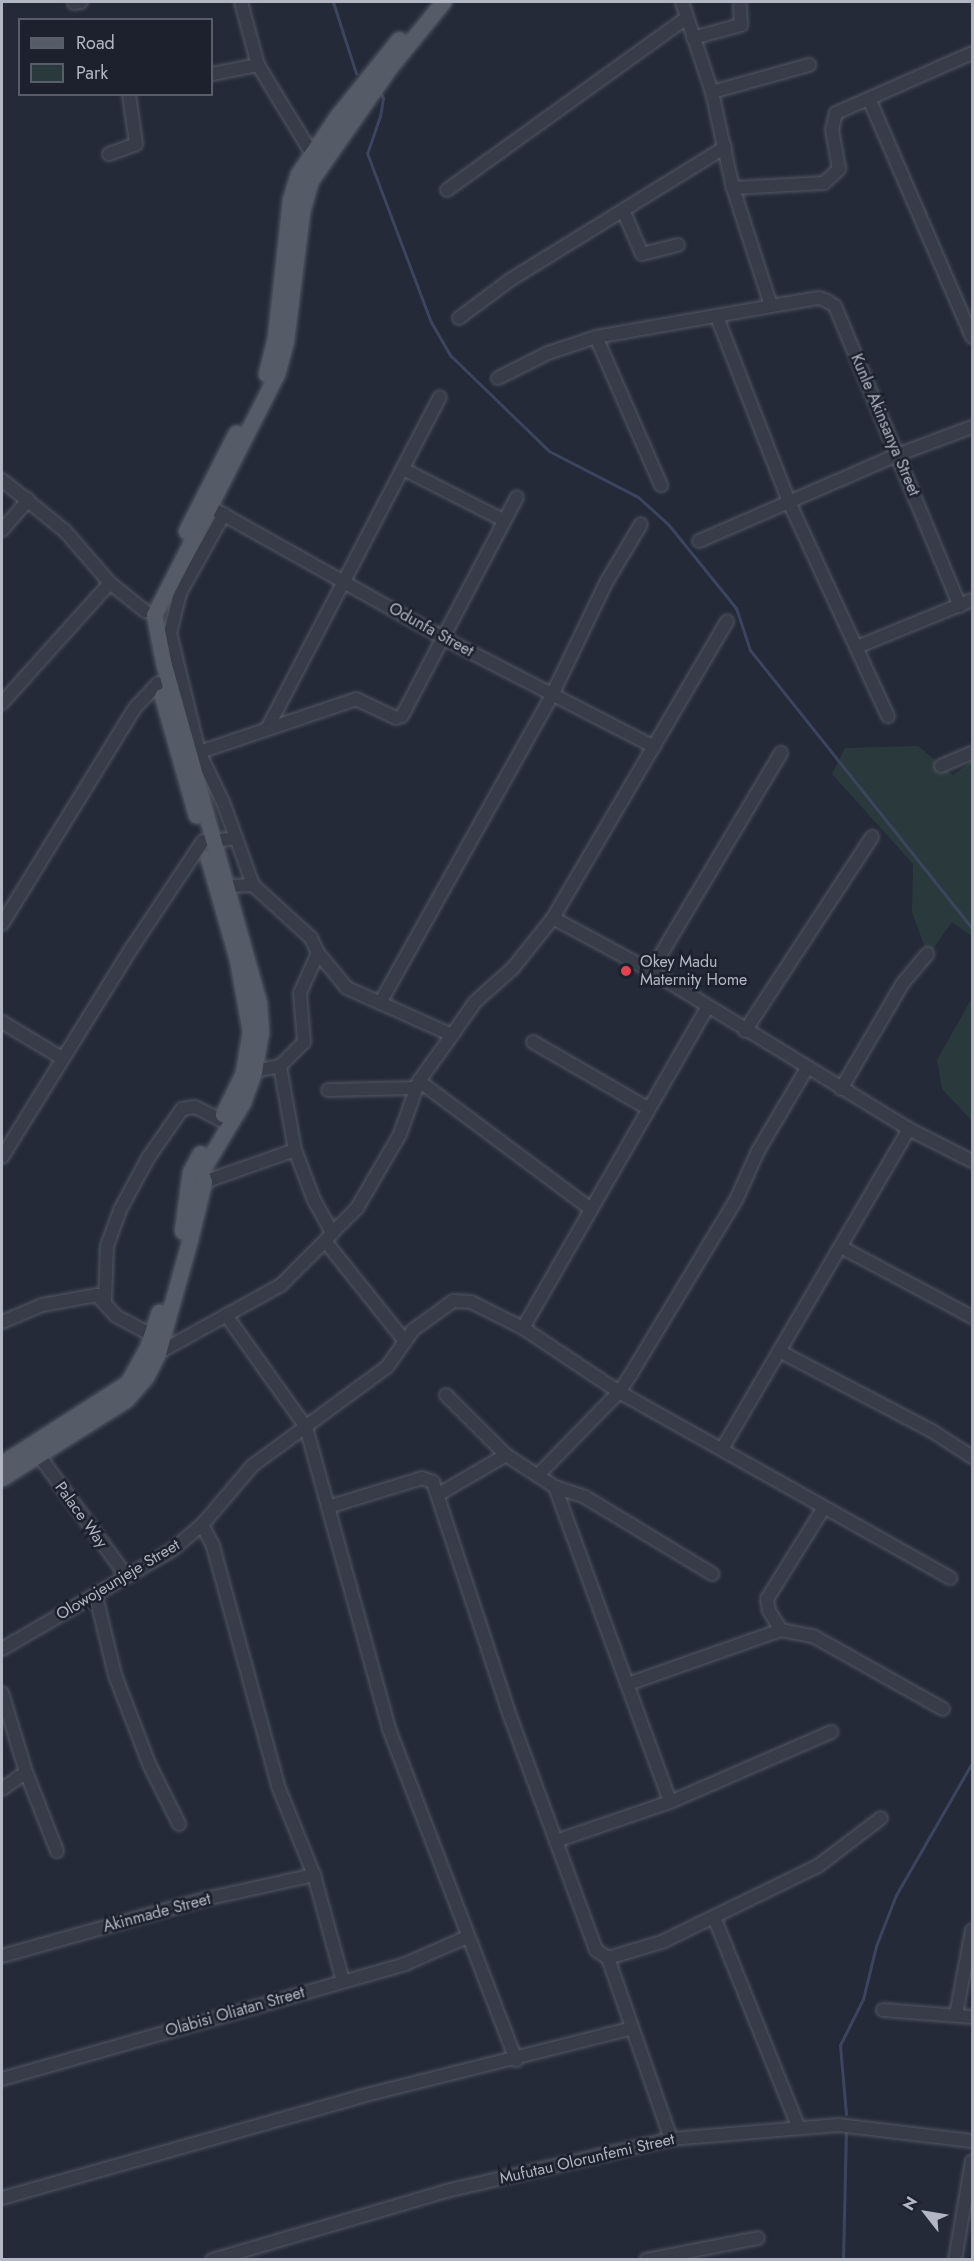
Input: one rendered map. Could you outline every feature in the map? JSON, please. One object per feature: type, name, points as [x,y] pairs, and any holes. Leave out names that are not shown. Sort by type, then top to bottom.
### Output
[{"type":"main road","points":[[2,1463],[119,1390],[137,1371],[151,1335],[180,1238],[189,1172],[220,1120],[243,1073],[250,1031],[237,959],[208,841],[158,683],[146,636],[145,611],[268,370],[275,338],[290,200],[311,152],[429,2]]},
{"type":"main road","points":[[2,1478],[126,1400],[146,1377],[158,1353],[204,1182],[201,1172],[243,1102],[254,1071],[261,1033],[259,1003],[228,886],[208,841],[195,753],[171,665],[154,625],[158,603],[217,511],[277,374],[286,340],[302,211],[311,180],[390,67],[442,2]]},
{"type":"street","points":[[241,2],[258,65],[311,152]]},
{"type":"street","points":[[682,2],[712,92],[733,188],[771,306]]},
{"type":"street","points":[[693,38],[741,25],[740,6]]},
{"type":"street","points":[[447,190],[686,18]]},
{"type":"street","points":[[733,188],[824,183],[839,169],[832,129],[836,113],[870,101],[972,53]]},
{"type":"street","points":[[213,74],[258,65]]},
{"type":"street","points":[[712,92],[809,65]]},
{"type":"street","points":[[109,154],[136,144],[129,96]]},
{"type":"street","points":[[870,101],[972,337]]},
{"type":"street","points":[[459,318],[510,280],[725,147]]},
{"type":"street","points":[[623,210],[642,254],[678,245]]},
{"type":"street","name":"Kunle Akinsanya Street","points":[[498,378],[548,353],[596,337],[819,298],[835,306],[960,606]]},
{"type":"street","points":[[717,317],[789,502],[888,716]]},
{"type":"street","points":[[596,337],[661,485]]},
{"type":"street","points":[[267,729],[440,397]]},
{"type":"street","points":[[699,541],[897,455],[972,427]]},
{"type":"street","points":[[403,469],[505,521]]},
{"type":"street","points":[[2,480],[65,531],[111,583],[145,611]]},
{"type":"street","points":[[452,1035],[342,984],[318,953],[312,938],[254,885],[236,838],[195,753],[356,699],[396,718],[402,716],[445,639],[517,497]]},
{"type":"street","points":[[2,530],[28,500],[26,498]]},
{"type":"street","name":"Odunfa Street","points":[[217,511],[445,639],[654,747]]},
{"type":"street","points":[[380,1003],[553,693],[607,581],[641,524]]},
{"type":"street","points":[[2,703],[111,583]]},
{"type":"street","points":[[857,647],[972,600]]},
{"type":"street","points":[[158,1353],[281,1285],[357,1208],[400,1134],[418,1084],[475,1002],[513,968],[553,918],[727,621]]},
{"type":"street","points":[[2,924],[135,708],[158,683]]},
{"type":"street","points":[[651,971],[781,753]]},
{"type":"street","points":[[942,766],[972,753]]},
{"type":"street","points":[[745,1031],[872,837]]},
{"type":"street","points":[[2,1156],[62,1058],[208,841],[236,838]]},
{"type":"street","points":[[228,886],[254,885]]},
{"type":"street","points":[[553,918],[651,971],[707,1008],[909,1129],[972,1161]]},
{"type":"street","points":[[254,1071],[280,1066],[304,1042],[300,993],[318,953]]},
{"type":"street","points":[[842,1089],[903,982],[927,954]]},
{"type":"street","points":[[523,1328],[707,1008]]},
{"type":"street","points":[[2,1022],[62,1058]]},
{"type":"street","points":[[533,1042],[649,1109]]},
{"type":"street","points":[[280,1066],[295,1150],[328,1237],[404,1340],[453,1301],[471,1302],[523,1328],[619,1392],[950,1578]]},
{"type":"street","points":[[538,1475],[619,1392],[737,1198],[758,1151],[807,1068]]},
{"type":"street","points":[[328,1090],[418,1084],[591,1209]]},
{"type":"street","points":[[105,1302],[107,1246],[120,1210],[148,1158],[182,1109],[195,1107],[220,1120]]},
{"type":"street","points":[[722,1449],[909,1129]]},
{"type":"street","points":[[204,1182],[295,1150]]},
{"type":"street","points":[[841,1247],[972,1317]]},
{"type":"street","points":[[2,1322],[42,1305],[79,1296],[97,1295],[116,1316],[151,1335]]},
{"type":"street","points":[[226,1315],[306,1427],[389,1729],[516,2060]]},
{"type":"street","name":"Olowojeunjeje Street","points":[[2,1649],[96,1596],[125,1574],[172,1550],[202,1525],[252,1466],[387,1368],[404,1340]]},
{"type":"street","points":[[779,1351],[932,1431],[972,1457]]},
{"type":"street","points":[[446,1395],[506,1455],[555,1487],[585,1497],[712,1574]]},
{"type":"street","name":"Palace Way","points":[[38,1455],[125,1574]]},
{"type":"street","points":[[439,1494],[470,1479],[506,1455]]},
{"type":"street","points":[[327,1507],[422,1478],[433,1482],[439,1494],[476,1616],[556,1841],[597,1950],[608,1958],[671,2139]]},
{"type":"street","points":[[555,1487],[670,1802]]},
{"type":"street","points":[[781,1630],[769,1611],[767,1599],[824,1509]]},
{"type":"street","points":[[202,1525],[213,1546],[285,1807],[314,1875],[343,1981]]},
{"type":"street","points":[[96,1596],[116,1675],[150,1766],[179,1824]]},
{"type":"street","points":[[628,1684],[781,1630],[813,1636],[943,1709]]},
{"type":"street","points":[[2,1693],[26,1772],[57,1851]]},
{"type":"street","points":[[556,1841],[670,1802],[831,1732]]},
{"type":"street","points":[[2,1789],[26,1772]]},
{"type":"street","points":[[608,1958],[662,1942],[818,1866],[881,1818]]},
{"type":"street","name":"Akinmade Street","points":[[2,1956],[205,1899],[314,1875]]},
{"type":"street","points":[[714,1917],[798,2126]]},
{"type":"street","points":[[956,2015],[972,1930]]},
{"type":"street","name":"Olabisi Oliatan Street","points":[[2,2079],[405,1964],[467,1937]]},
{"type":"street","points":[[883,2010],[972,2017]]},
{"type":"street","points":[[2,2198],[362,2096],[516,2060],[632,2028]]},
{"type":"street","name":"Mufutau Olorunfemi Street","points":[[212,2259],[446,2191],[671,2139],[798,2126],[850,2125],[972,2141]]},
{"type":"street","points":[[955,2259],[972,2161]]},
{"type":"street","points":[[652,2259],[758,2238]]},
{"type":"green space","points":[[918,746],[953,775],[972,761],[972,936],[952,922],[928,956],[912,912],[913,864],[832,774],[845,748]]},
{"type":"green space","points":[[972,998],[972,1121],[942,1089],[937,1060]]},
{"type":"waterway","points":[[333,2],[356,73]]},
{"type":"waterway","points":[[380,92],[383,98],[380,116],[367,153],[431,322],[451,356],[549,451],[638,497],[668,524],[736,608],[750,650],[972,928]]},
{"type":"waterway","points":[[846,2114],[840,2045],[863,1999],[876,1946],[896,1895],[972,1763]]},
{"type":"waterway","points":[[843,2260],[846,2131]]},
{"type":"place","name":"Okey Madu Maternity Home","points":[[626,971]]}]
